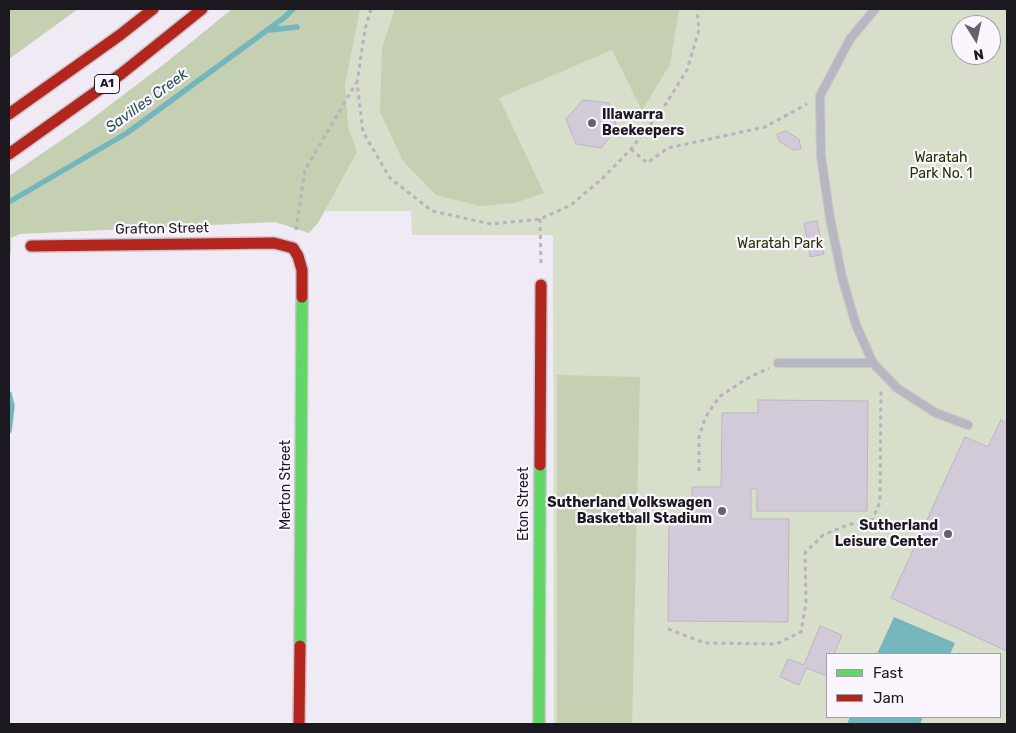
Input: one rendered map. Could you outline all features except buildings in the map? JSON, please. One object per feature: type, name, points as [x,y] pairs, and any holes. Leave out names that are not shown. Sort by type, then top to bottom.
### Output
[{"type":"main road","name":"A1","points":[[9,114],[120,35],[153,9]]},
{"type":"main road","name":"A1","points":[[9,154],[121,74],[202,9]]},
{"type":"main road","name":"Grafton Street","points":[[31,246],[274,243],[293,248]]},
{"type":"main road","name":"Merton Street","points":[[293,248],[302,270],[299,724]]},
{"type":"main road","name":"Eton Street","points":[[539,724],[541,285]]},
{"type":"lane","points":[[875,9],[850,39],[820,96],[821,156],[830,218],[842,277],[856,325],[873,362],[897,388],[936,413],[968,425]]},
{"type":"lane","points":[[778,364],[873,362]]},
{"type":"path","points":[[371,9],[365,29],[356,82],[362,132],[390,178],[432,211],[491,224],[540,218],[571,204],[603,178],[631,149],[662,110],[687,70],[699,30],[697,9]]},
{"type":"path","points":[[293,248],[305,170],[356,82]]},
{"type":"path","points":[[631,149],[646,163],[668,148],[765,127],[820,96]]},
{"type":"path","points":[[540,218],[541,285]]},
{"type":"path","points":[[699,471],[699,437],[704,418],[720,397],[746,379],[778,364]]},
{"type":"path","points":[[668,629],[705,643],[776,644],[801,632],[806,602],[806,553],[824,535],[850,524],[870,525],[880,502],[881,371]]},
{"type":"green space","points":[[9,9],[78,9],[9,59]]},
{"type":"green space","points":[[232,9],[360,9],[345,85],[348,127],[357,152],[318,223],[309,233],[275,222],[20,234],[11,238],[11,253],[9,255],[9,176],[85,124],[168,61]]},
{"type":"green space","name":"Waratah Park","points":[[314,9],[1007,9],[1007,724],[554,724],[553,235],[412,235],[411,211],[269,211]]},
{"type":"green space","points":[[395,9],[679,10],[670,64],[642,111],[612,50],[499,98],[544,193],[515,203],[480,206],[436,195],[403,161],[380,112],[382,48]]},
{"type":"green space","points":[[557,375],[640,377],[632,724],[557,724]]},
{"type":"water","points":[[894,617],[955,643],[950,653],[877,653]]},
{"type":"water","points":[[850,718],[923,718],[920,724],[847,724]]},
{"type":"waterway","name":"Savilles Creek","points":[[9,202],[127,133],[285,17],[293,9]]},
{"type":"waterway","points":[[270,30],[297,27]]},
{"type":"waterway","points":[[9,394],[12,406],[9,431]]},
{"type":"traffic: fast","points":[[300,646],[302,297]]},
{"type":"traffic: fast","points":[[539,724],[540,465]]},
{"type":"traffic: jam","points":[[9,114],[120,35],[153,9]]},
{"type":"traffic: jam","points":[[9,154],[121,74],[202,9]]},
{"type":"traffic: jam","points":[[31,246],[274,243],[293,248],[298,256],[302,270],[302,297]]},
{"type":"traffic: jam","points":[[540,465],[541,285]]},
{"type":"traffic: jam","points":[[299,724],[300,646]]},
{"type":"place","name":"Illawarra Beekeepers","points":[[592,123]]},
{"type":"place","name":"Sutherland Volkswagen Basketball Stadium","points":[[722,511]]},
{"type":"place","name":"Sutherland Leisure Center","points":[[948,534]]},
{"type":"park label","name":"Waratah Park No. 1","points":[[941,166]]}]
